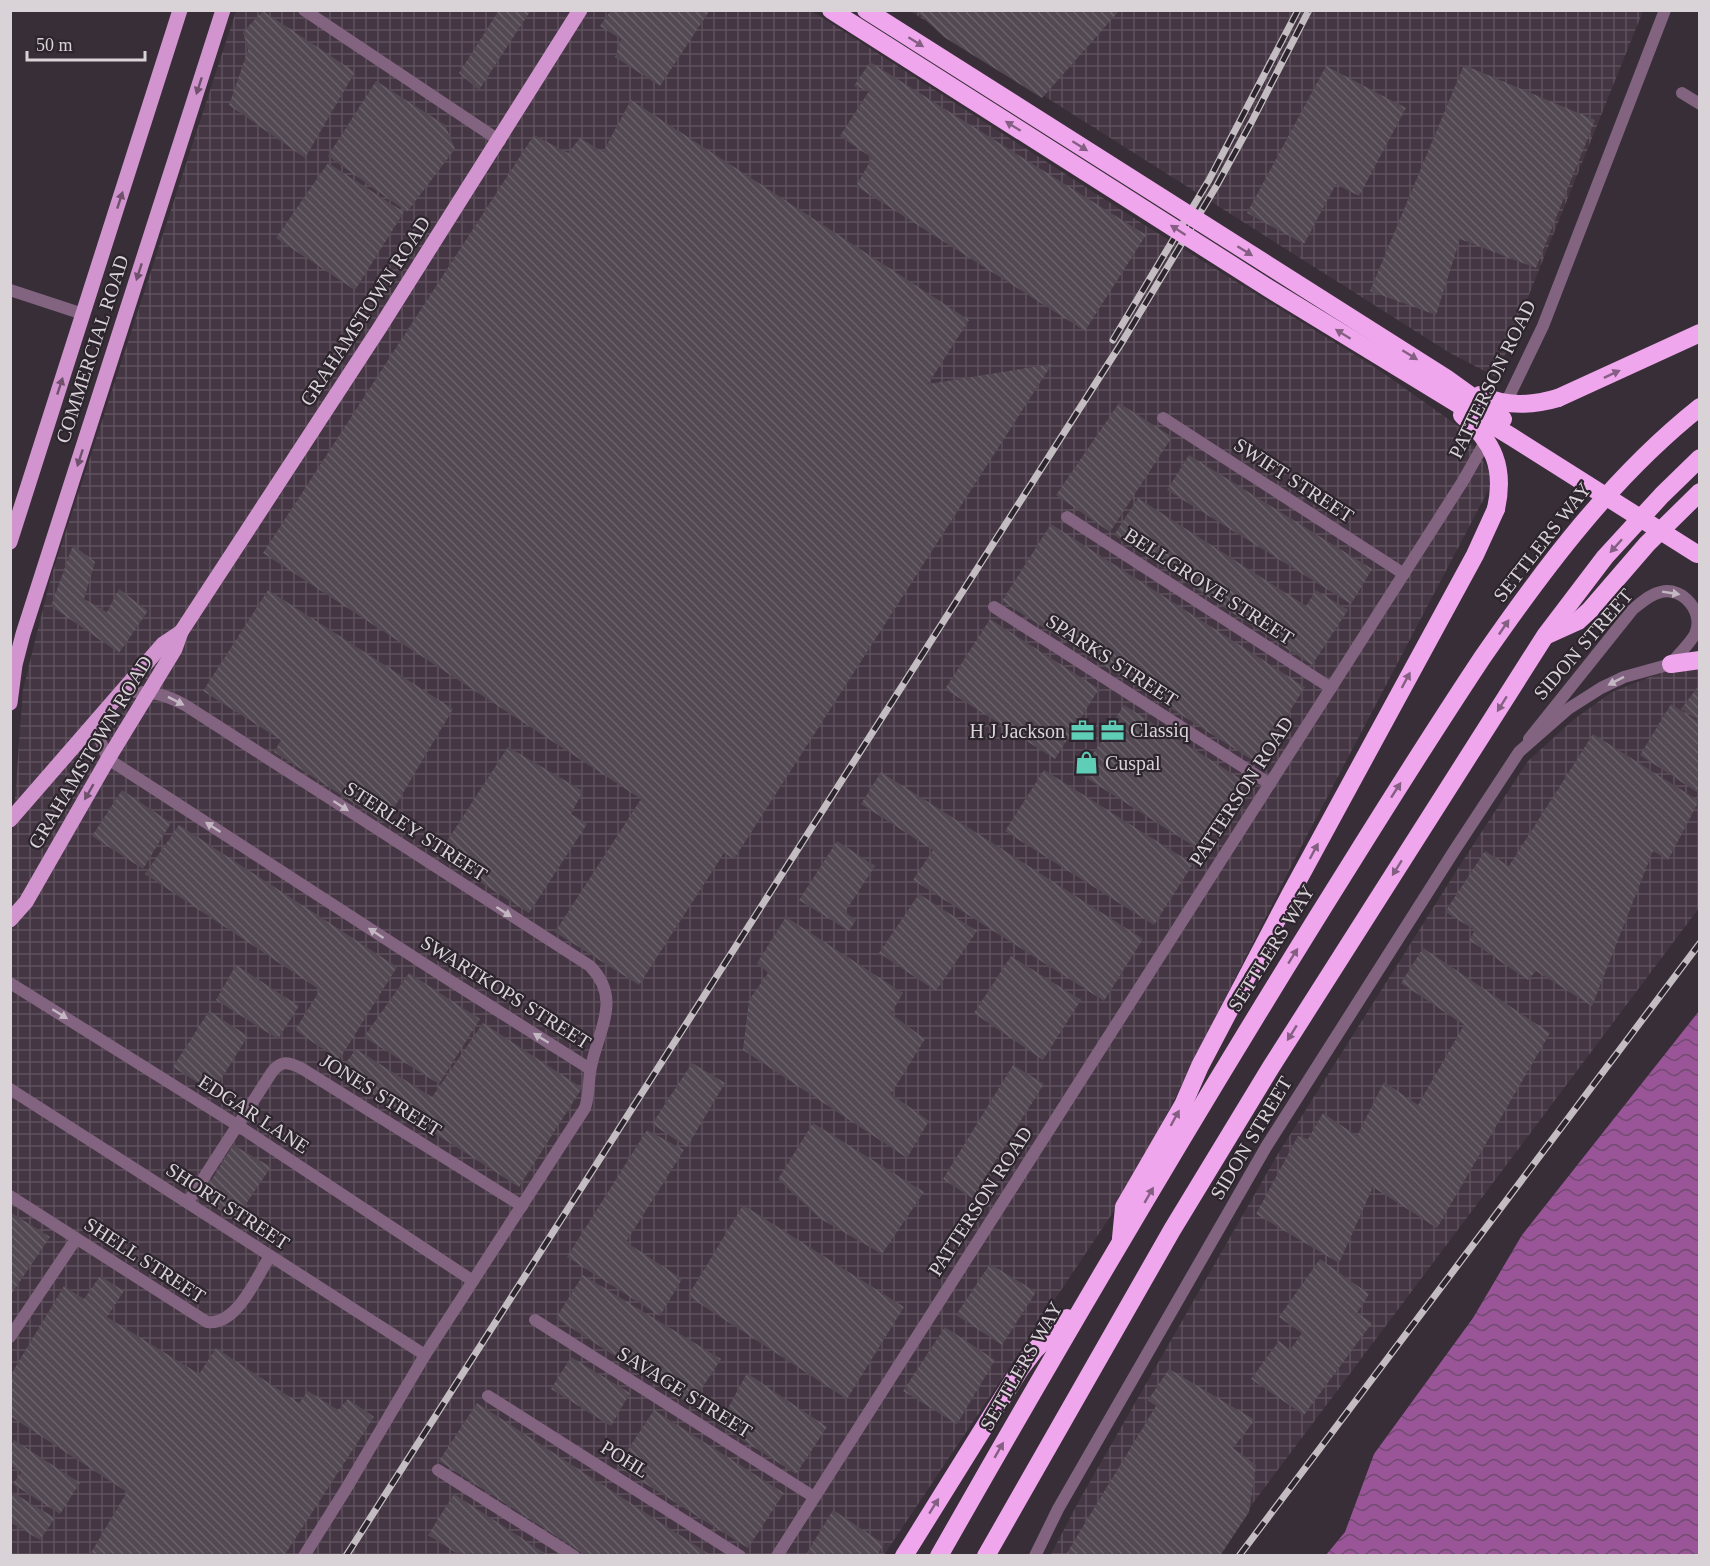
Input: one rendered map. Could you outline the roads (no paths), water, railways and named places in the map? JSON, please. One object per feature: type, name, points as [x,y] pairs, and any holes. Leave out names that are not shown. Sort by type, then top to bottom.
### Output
[{"type":"highway","points":[[831,10],[1392,365],[1699,551]]},
{"type":"highway","points":[[866,10],[1446,378],[1699,551]]},
{"type":"highway","points":[[1446,378],[1503,404],[1541,403],[1558,398],[1700,333]]},
{"type":"highway","points":[[1120,1246],[1124,1206],[1183,1105],[1200,1066],[1291,893],[1475,555],[1496,509],[1500,492],[1499,471],[1493,452],[1486,440],[1458,412],[1392,365]]},
{"type":"highway","name":"SETTLERS WAY","points":[[939,1556],[1086,1298],[1120,1246],[1215,1081],[1393,796],[1502,629],[1567,540],[1610,492],[1677,426],[1700,407]]},
{"type":"highway","points":[[986,1556],[1172,1230],[1265,1077],[1545,636],[1605,557],[1662,495],[1700,458]]},
{"type":"highway","points":[[1545,636],[1578,621],[1590,610],[1647,544],[1700,492]]},
{"type":"highway","points":[[1671,664],[1700,660]]},
{"type":"highway","points":[[904,1556],[1021,1368],[1034,1351],[1086,1298]]},
{"type":"main road","name":"COMMERCIAL ROAD","points":[[10,542],[180,10]]},
{"type":"main road","name":"COMMERCIAL ROAD","points":[[10,703],[15,665],[23,634],[223,10]]},
{"type":"main road","name":"GRAHAMSTOWN ROAD","points":[[10,920],[26,902],[148,691],[175,649],[181,632],[500,141],[580,10]]},
{"type":"main road","name":"GRAHAMSTOWN ROAD","points":[[10,820],[162,644],[181,632]]},
{"type":"street","points":[[304,10],[500,141]]},
{"type":"street","name":"PATTERSON ROAD","points":[[777,1556],[1463,481],[1509,398],[1543,326],[1665,10]]},
{"type":"street","points":[[1682,93],[1700,104]]},
{"type":"street","points":[[10,290],[84,314]]},
{"type":"street","name":"SWIFT STREET","points":[[1163,418],[1404,574]]},
{"type":"street","name":"BELLGROVE STREET","points":[[1067,517],[1331,688]]},
{"type":"street","name":"SIDON STREET","points":[[1035,1556],[1064,1499],[1266,1147],[1454,850],[1519,752],[1633,609],[1649,596],[1662,591],[1674,591],[1684,596],[1695,611],[1698,620],[1695,635],[1671,664],[1624,677],[1601,688],[1568,709],[1519,752]]},
{"type":"street","name":"SPARKS STREET","points":[[994,607],[1270,784]]},
{"type":"street","name":"STERLEY STREET","points":[[120,692],[148,691],[170,697],[590,966],[599,976],[607,992],[607,1005],[590,1069]]},
{"type":"street","points":[[96,721],[100,740],[108,759]]},
{"type":"street","name":"SWARTKOPS STREET","points":[[108,759],[590,1069],[589,1096],[585,1108],[425,1354],[304,1556]]},
{"type":"street","name":"EDGAR LANE","points":[[10,983],[237,1125],[473,1281]]},
{"type":"street","name":"JONES STREET","points":[[188,1202],[237,1125],[281,1063],[292,1064],[522,1206]]},
{"type":"street","name":"SHORT STREET","points":[[10,1089],[425,1354]]},
{"type":"street","name":"SHELL STREET","points":[[10,1196],[197,1318],[213,1323],[227,1319],[233,1314],[270,1256]]},
{"type":"street","points":[[10,1337],[76,1239]]},
{"type":"street","name":"SAVAGE STREET","points":[[535,1320],[814,1497]]},
{"type":"street","name":"POHL","points":[[488,1396],[740,1556]]},
{"type":"street","points":[[438,1470],[574,1556]]},
{"type":"water","points":[[1699,1011],[1699,1555],[1326,1555],[1345,1532],[1374,1454],[1473,1318],[1522,1235]]},
{"type":"railway","points":[[1113,340],[1209,180],[1298,10]]},
{"type":"railway","points":[[346,1556],[1124,339],[1217,185],[1309,10]]},
{"type":"railway","points":[[1239,1556],[1700,943]]},
{"type":"place","name":"Classiq","points":[[1112,730]]},
{"type":"place","name":"H J Jackson","points":[[1083,731]]},
{"type":"place","name":"Cuspal","points":[[1087,763]]}]
